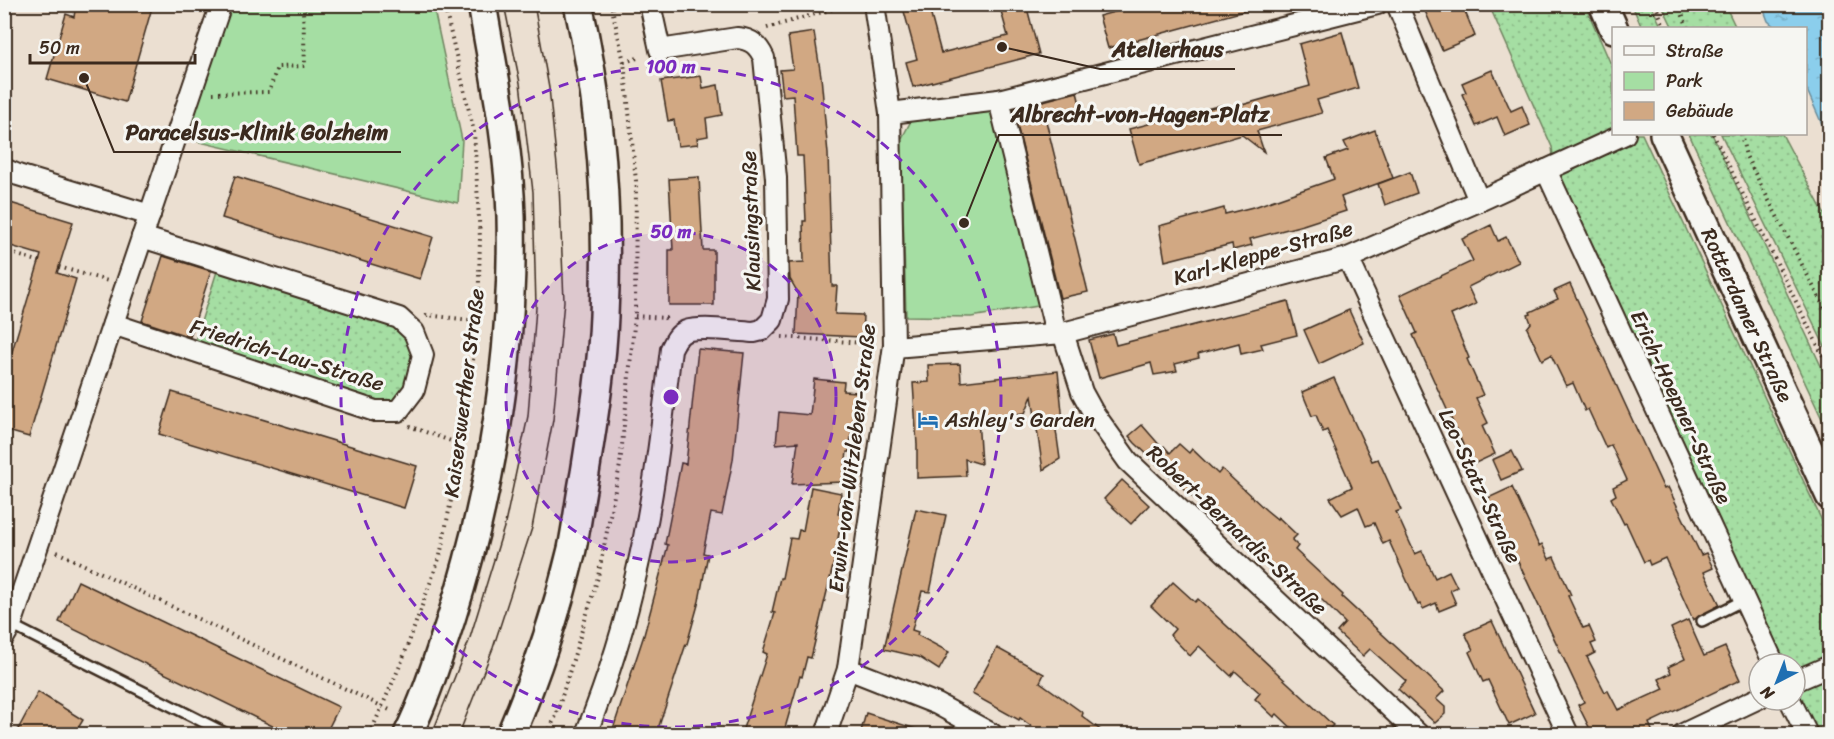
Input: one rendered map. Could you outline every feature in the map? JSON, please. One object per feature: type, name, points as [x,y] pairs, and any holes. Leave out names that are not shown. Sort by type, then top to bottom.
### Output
[{"type":"street","points":[[8,631],[221,4]]},
{"type":"street","name":"Kaiserswerther Straße","points":[[411,728],[438,660],[467,569],[489,475],[502,396],[510,313],[511,214],[503,133],[482,4]]},
{"type":"street","points":[[510,735],[549,631],[572,548],[593,425],[604,317],[605,216],[597,112],[588,50],[578,4]]},
{"type":"street","points":[[650,4],[660,50],[737,38],[746,39],[755,44]]},
{"type":"street","name":"Erwin-von-Witzleben-Straße","points":[[826,735],[848,669],[894,346],[890,113],[874,4]]},
{"type":"street","points":[[890,113],[999,100],[1377,4]]},
{"type":"street","points":[[1397,4],[1479,201]]},
{"type":"street","points":[[1603,4],[1613,27]]},
{"type":"street","name":"Klausingstraße","points":[[755,44],[766,66],[776,178],[778,300],[772,320],[767,325]]},
{"type":"street","name":"Robert-Bernardis-Straße","points":[[999,100],[1060,333],[1082,392],[1093,412],[1128,461],[1418,735]]},
{"type":"street","name":"Karl-Kleppe-Straße","points":[[894,346],[1060,333],[1348,258],[1623,135]]},
{"type":"street","name":"Rotterdamer Straße","points":[[1664,135],[1830,496]]},
{"type":"street","points":[[4,169],[18,176],[150,215]]},
{"type":"street","name":"Erich-Hoepner-Straße","points":[[1546,170],[1768,652]]},
{"type":"street","points":[[142,237],[399,318],[414,332]]},
{"type":"street","name":"Leo-Statz-Straße","points":[[1348,258],[1568,735]]},
{"type":"street","name":"Friedrich-Lau-Straße","points":[[112,324],[375,411],[398,411],[414,390],[423,355],[414,332]]},
{"type":"street","points":[[586,735],[606,681],[637,570],[658,456],[671,349],[676,339],[684,332],[694,329],[754,332],[762,330],[767,325]]},
{"type":"street","points":[[1807,676],[1830,666]]},
{"type":"street","points":[[848,669],[937,704],[992,735]]},
{"type":"street","points":[[1683,735],[1747,704]]},
{"type":"street","points":[[1796,712],[1807,735]]},
{"type":"lane","points":[[1702,621],[1744,600]]},
{"type":"lane","points":[[8,631],[227,735]]},
{"type":"path","points":[[193,86],[207,93],[269,92],[277,67],[305,66],[303,10],[311,4]]},
{"type":"path","name":"Kaiserswerther Straße","points":[[370,735],[402,661],[440,556],[462,445],[478,321],[480,238],[474,132],[444,4]]},
{"type":"path","points":[[755,44],[767,28],[850,4]]},
{"type":"path","points":[[1655,4],[1665,27]]},
{"type":"path","points":[[1678,4],[1688,27]]},
{"type":"path","points":[[1713,135],[1830,370]]},
{"type":"path","points":[[1741,135],[1746,156],[1830,319]]},
{"type":"path","points":[[4,251],[41,261]]},
{"type":"path","points":[[59,267],[126,287]]},
{"type":"path","points":[[414,332],[427,315],[478,321]]},
{"type":"path","points":[[635,316],[665,318],[676,339]]},
{"type":"path","points":[[767,325],[783,338],[894,346]]},
{"type":"path","points":[[398,411],[406,425],[462,445]]},
{"type":"path","points":[[39,543],[383,708],[411,728]]},
{"type":"green space","points":[[228,5],[433,5],[462,140],[458,203],[183,138]]},
{"type":"green space","points":[[1489,5],[1585,5],[1612,67],[1612,135],[1642,135],[1829,536],[1829,734],[1815,734],[1805,712],[1807,712],[1807,652],[1776,652],[1556,182],[1552,147]]},
{"type":"green space","points":[[1632,5],[1651,5],[1662,27],[1642,27]]},
{"type":"green space","points":[[1662,5],[1725,5],[1736,27],[1673,27]]},
{"type":"green space","points":[[996,108],[1044,305],[971,317],[906,316],[901,140],[911,121]]},
{"type":"green space","points":[[1689,135],[1712,135],[1829,383],[1829,434]]},
{"type":"green space","points":[[1721,135],[1783,135],[1829,223],[1829,355]]},
{"type":"green space","points":[[218,268],[395,322],[413,346],[412,369],[406,389],[399,398],[384,402],[194,344]]},
{"type":"water","points":[[1762,5],[1829,5],[1829,140],[1807,90],[1807,27],[1775,27],[1768,21]]},
{"type":"building","points":[[76,4],[153,4],[125,102],[47,79],[66,14],[74,17]]},
{"type":"building","points":[[902,4],[928,4],[941,53],[1008,36],[999,4],[1026,4],[1039,54],[913,87],[906,62],[917,59]]},
{"type":"building","points":[[1144,4],[1248,4],[1248,10],[1108,48],[1099,16]]},
{"type":"building","points":[[1422,4],[1462,4],[1475,36],[1442,50]]},
{"type":"building","points":[[814,32],[821,76],[828,154],[832,286],[837,286],[835,314],[863,315],[862,337],[796,334],[798,293],[790,279],[789,263],[804,262],[803,221],[806,221],[803,156],[797,156],[793,95],[783,96],[780,70],[793,69],[788,36]]},
{"type":"building","points":[[1342,32],[1358,88],[1317,100],[1322,113],[1257,131],[1264,152],[1242,135],[1139,164],[1129,129],[1222,105],[1224,110],[1310,86],[1299,44]]},
{"type":"building","points":[[1492,70],[1511,111],[1522,106],[1530,125],[1505,136],[1497,117],[1476,126],[1462,94],[1466,92],[1462,83]]},
{"type":"building","points":[[701,76],[703,88],[718,85],[722,115],[706,118],[708,136],[697,138],[698,144],[678,146],[674,120],[668,121],[661,81]]},
{"type":"building","points":[[1077,92],[1081,108],[1045,117],[1088,292],[1060,298],[1013,109]]},
{"type":"building","points":[[1375,130],[1393,178],[1341,197],[1346,211],[1250,239],[1252,245],[1233,250],[1232,244],[1165,261],[1159,226],[1224,208],[1225,214],[1257,206],[1334,179],[1326,158],[1348,150],[1344,142]]},
{"type":"building","points":[[1410,172],[1417,193],[1385,205],[1378,184]]},
{"type":"building","points":[[235,176],[433,237],[420,279],[222,218]]},
{"type":"building","points":[[699,177],[703,250],[714,250],[714,305],[669,305],[669,250],[673,250],[669,179]]},
{"type":"building","points":[[4,201],[73,222],[57,273],[76,279],[29,437],[4,430],[4,378],[41,255],[4,244]]},
{"type":"building","points":[[1491,225],[1498,241],[1506,237],[1519,262],[1468,287],[1476,304],[1451,315],[1483,395],[1476,398],[1488,423],[1482,426],[1495,454],[1467,467],[1459,451],[1465,449],[1413,335],[1417,333],[1400,295],[1473,261],[1462,239]]},
{"type":"building","points":[[163,256],[211,271],[190,337],[142,321]]},
{"type":"building","points":[[1570,284],[1664,489],[1668,487],[1701,555],[1706,553],[1713,568],[1704,572],[1720,605],[1693,620],[1665,558],[1650,565],[1648,560],[1644,562],[1626,523],[1624,524],[1611,498],[1616,495],[1613,487],[1627,480],[1611,445],[1606,448],[1588,409],[1585,411],[1573,383],[1566,386],[1551,355],[1542,360],[1527,328],[1531,323],[1528,315],[1531,314],[1530,312],[1558,299],[1554,291]]},
{"type":"building","points":[[1288,301],[1297,335],[1261,344],[1263,349],[1241,354],[1239,343],[1198,354],[1199,358],[1175,364],[1177,371],[1154,375],[1151,363],[1099,378],[1089,340],[1113,334],[1116,345]]},
{"type":"building","points":[[1349,310],[1364,343],[1319,364],[1304,330]]},
{"type":"building","points":[[698,349],[744,353],[733,460],[722,515],[711,513],[703,553],[708,554],[699,601],[656,735],[611,735],[644,635],[668,545],[665,544],[681,463],[686,464]]},
{"type":"building","points":[[960,364],[961,382],[1058,371],[1063,422],[1055,423],[1060,459],[1043,470],[1032,396],[1025,413],[978,418],[981,464],[965,459],[966,476],[917,478],[913,383],[929,382],[928,365]]},
{"type":"building","points":[[1334,378],[1372,461],[1378,459],[1401,510],[1396,512],[1415,554],[1422,551],[1435,578],[1449,571],[1457,587],[1450,590],[1456,604],[1439,611],[1436,603],[1423,609],[1420,604],[1418,605],[1389,541],[1383,544],[1374,523],[1366,526],[1358,507],[1342,515],[1330,498],[1352,487],[1327,430],[1323,432],[1316,415],[1312,416],[1302,392]]},
{"type":"building","points":[[814,379],[844,382],[843,391],[857,392],[843,482],[792,484],[798,442],[776,444],[779,412],[810,415]]},
{"type":"building","points":[[172,392],[417,466],[404,508],[159,434]]},
{"type":"building","points":[[1142,425],[1162,448],[1164,446],[1170,453],[1179,444],[1189,453],[1192,449],[1218,474],[1222,469],[1297,535],[1292,540],[1298,546],[1295,550],[1343,595],[1342,597],[1444,691],[1436,699],[1445,707],[1445,714],[1435,723],[1398,689],[1406,681],[1370,649],[1363,656],[1337,632],[1345,623],[1320,598],[1311,608],[1135,443],[1129,436]]},
{"type":"building","points":[[1512,451],[1522,471],[1501,480],[1492,460]]},
{"type":"building","points":[[1122,480],[1149,505],[1131,524],[1104,499]]},
{"type":"building","points":[[811,487],[841,493],[838,514],[842,515],[834,562],[811,658],[807,657],[802,677],[800,676],[783,735],[741,735],[767,654],[763,652],[775,613],[772,612],[790,538],[797,539],[799,530],[803,531]]},
{"type":"building","points":[[1512,487],[1539,546],[1542,544],[1549,559],[1554,557],[1583,628],[1589,626],[1596,642],[1591,644],[1595,653],[1587,657],[1605,692],[1608,691],[1618,710],[1664,689],[1659,679],[1671,673],[1668,667],[1685,659],[1671,628],[1688,620],[1704,656],[1725,647],[1740,680],[1649,723],[1654,735],[1593,735],[1578,705],[1584,702],[1488,498]]},
{"type":"building","points":[[916,509],[946,515],[930,592],[922,591],[912,630],[949,652],[939,670],[919,657],[884,649]]},
{"type":"building","points":[[78,581],[339,707],[325,735],[291,735],[59,622]]},
{"type":"building","points":[[1173,582],[1195,602],[1198,599],[1333,725],[1324,735],[1299,735],[1277,714],[1274,717],[1255,699],[1260,693],[1235,671],[1231,676],[1199,646],[1190,656],[1170,635],[1175,629],[1151,606]]},
{"type":"building","points":[[1492,621],[1535,713],[1509,725],[1488,680],[1483,682],[1469,652],[1473,650],[1465,633]]},
{"type":"building","points":[[997,648],[1044,674],[1040,682],[1083,713],[1082,716],[1107,735],[1043,735],[1020,718],[1019,720],[972,694]]},
{"type":"building","points":[[38,692],[83,720],[74,735],[15,735]]},
{"type":"building","points":[[866,713],[922,731],[921,735],[860,735]]},
{"type":"tram line","points":[[432,734],[469,641],[505,524],[528,416],[536,307],[533,192],[520,83],[504,4]]},
{"type":"tram line","points":[[459,734],[493,648],[532,528],[553,420],[564,301],[559,185],[549,88],[534,4]]},
{"type":"place","name":"Atelierhaus","points":[[1002,47]]},
{"type":"place","name":"Paracelsus-Klinik Golzheim","points":[[84,78]]},
{"type":"place","name":"Albrecht-von-Hagen-Platz","points":[[964,223]]},
{"type":"place","name":"Ashley's Garden","points":[[928,420]]}]
